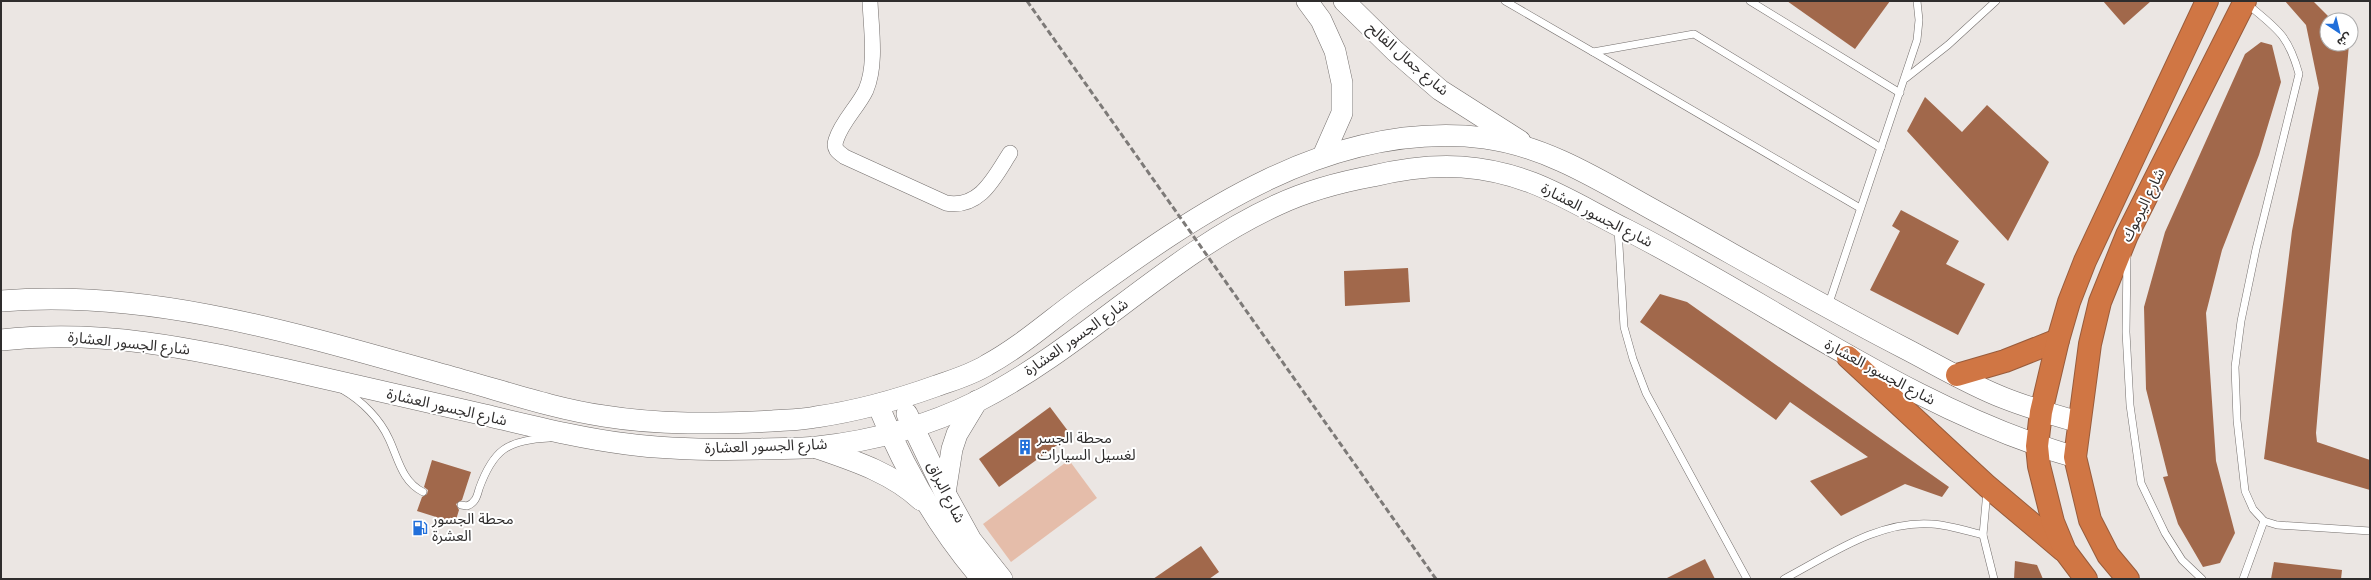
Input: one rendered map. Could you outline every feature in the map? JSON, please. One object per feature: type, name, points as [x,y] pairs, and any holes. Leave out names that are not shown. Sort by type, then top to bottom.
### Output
[{"type":"highway","name":"شارع اليرموك","points":[[2086,579],[2065,551],[2053,522],[2039,466],[2037,446],[2041,412],[2058,340],[2069,302],[2085,261],[2207,1]]},
{"type":"highway","name":"شارع اليرموك","points":[[2128,579],[2108,555],[2090,520],[2075,457],[2090,344],[2100,302],[2127,235],[2245,2]]},
{"type":"highway","points":[[1957,375],[2005,361],[2058,340]]},
{"type":"highway","points":[[1848,357],[1987,486],[2065,551]]},
{"type":"main road","points":[[1307,1],[1321,20],[1335,51],[1342,83],[1342,113],[1323,156]]},
{"type":"main road","name":"شارع جمال الفالح","points":[[1344,1],[1395,51],[1440,90],[1536,151]]},
{"type":"main road","name":"شارع الجسور العشارة","points":[[1,300],[54,298],[106,300],[198,314],[294,335],[540,402],[604,416],[690,423],[752,422],[813,418],[878,405],[902,398],[971,374],[991,364],[1159,242],[1213,207],[1249,188],[1323,156],[1383,142],[1433,136],[1477,137],[1507,142],[1564,161],[1827,308],[1999,396],[2041,412]]},
{"type":"main road","name":"شارع الجسور العشارة","points":[[1,340],[68,336],[132,340],[182,347],[582,437],[632,445],[682,448],[815,447],[890,434],[913,427],[976,401],[1055,354],[1186,258],[1243,222],[1280,203],[1337,183],[1386,173],[1429,167],[1462,167],[1495,172],[1556,191],[1678,256],[1848,357],[1947,407],[2037,446],[2075,457]]},
{"type":"main road","name":"شارع البراق","points":[[902,398],[913,427],[945,493],[971,540],[1002,579]]},
{"type":"main road","points":[[945,493],[952,448],[957,434],[976,401]]},
{"type":"main road","name":"شارع البراق","points":[[878,405],[890,434],[934,512],[982,579]]},
{"type":"main road","points":[[2041,412],[2079,422]]},
{"type":"main road","points":[[815,447],[864,464],[905,486],[934,512]]},
{"type":"street","points":[[870,1],[872,52],[869,78],[866,90],[837,136],[835,144],[836,150],[844,157],[946,203],[959,205],[978,196],[988,187],[1010,153]]},
{"type":"lane","points":[[1505,1],[1860,208]]},
{"type":"lane","points":[[1750,1],[1900,93]]},
{"type":"lane","points":[[1827,308],[1860,208],[1906,78],[1917,40],[1919,20],[1917,1]]},
{"type":"lane","points":[[1906,78],[1948,44],[1996,1]]},
{"type":"lane","points":[[2245,2],[2281,31],[2293,52],[2299,74],[2256,249],[2241,321],[2235,367],[2237,420],[2245,491],[2253,509],[2264,521],[2277,524],[2370,531]]},
{"type":"lane","points":[[1593,52],[1694,34],[1881,148]]},
{"type":"lane","points":[[1618,225],[1624,327],[1633,358],[1646,393],[1747,579]]},
{"type":"lane","points":[[2127,235],[2126,332],[2130,405],[2141,483],[2165,533],[2182,560],[2202,579]]},
{"type":"lane","points":[[320,378],[364,405],[389,438],[408,481],[423,492]]},
{"type":"lane","points":[[461,505],[473,504],[494,457],[507,446],[524,441],[582,437]]},
{"type":"lane","points":[[1987,486],[1984,535],[1994,579]]},
{"type":"lane","points":[[2243,579],[2264,521]]},
{"type":"lane","points":[[1784,579],[1864,536],[1898,526],[1932,524],[1984,535]]},
{"type":"shaded area","points":[[1069,460],[1097,498],[1011,562],[983,524]]},
{"type":"building","points":[[1787,1],[1890,1],[1855,49]]},
{"type":"building","points":[[2103,1],[2151,1],[2124,25]]},
{"type":"building","points":[[2285,1],[2313,1],[2324,12],[2319,12],[2319,52],[2348,52],[2316,433],[2317,442],[2370,460],[2370,490],[2264,459],[2292,231],[2319,88],[2306,25]]},
{"type":"building","points":[[2261,42],[2272,45],[2281,82],[2259,155],[2222,250],[2206,313],[2216,461],[2235,533],[2220,563],[2203,567],[2178,524],[2163,477],[2168,476],[2146,389],[2144,307],[2165,232],[2245,54]]},
{"type":"building","points":[[1925,97],[1962,132],[1987,105],[2049,162],[2008,241],[1907,131]]},
{"type":"building","points":[[1901,210],[1959,241],[1946,264],[1985,284],[1958,335],[1870,290],[1900,231],[1892,226]]},
{"type":"building","points":[[1408,268],[1410,302],[1345,306],[1344,271]]},
{"type":"building","points":[[1660,294],[1687,302],[1949,487],[1942,497],[1905,484],[1841,516],[1810,481],[1868,457],[1790,402],[1776,420],[1640,322]]},
{"type":"building","name":"محطة الجسر لغسيل السيارات","points":[[1050,407],[1071,435],[999,487],[979,459]]},
{"type":"building","points":[[432,460],[471,472],[462,500],[456,504],[459,510],[455,523],[417,511],[422,497],[427,494],[428,490],[424,487]]},
{"type":"building","points":[[1201,546],[1219,572],[1209,579],[1153,579]]},
{"type":"building","points":[[1705,559],[1715,579],[1665,579]]},
{"type":"building","points":[[2015,561],[2037,565],[2043,579],[2014,579]]},
{"type":"building","points":[[2274,562],[2342,570],[2341,579],[2271,579]]},
{"type":"railway","points":[[1027,1],[1436,579]]},
{"type":"place","name":"محطة الجسر لغسيل السيارات","points":[[1025,447]]},
{"type":"place","name":"محطة الجسور العشرة","points":[[420,528]]}]
